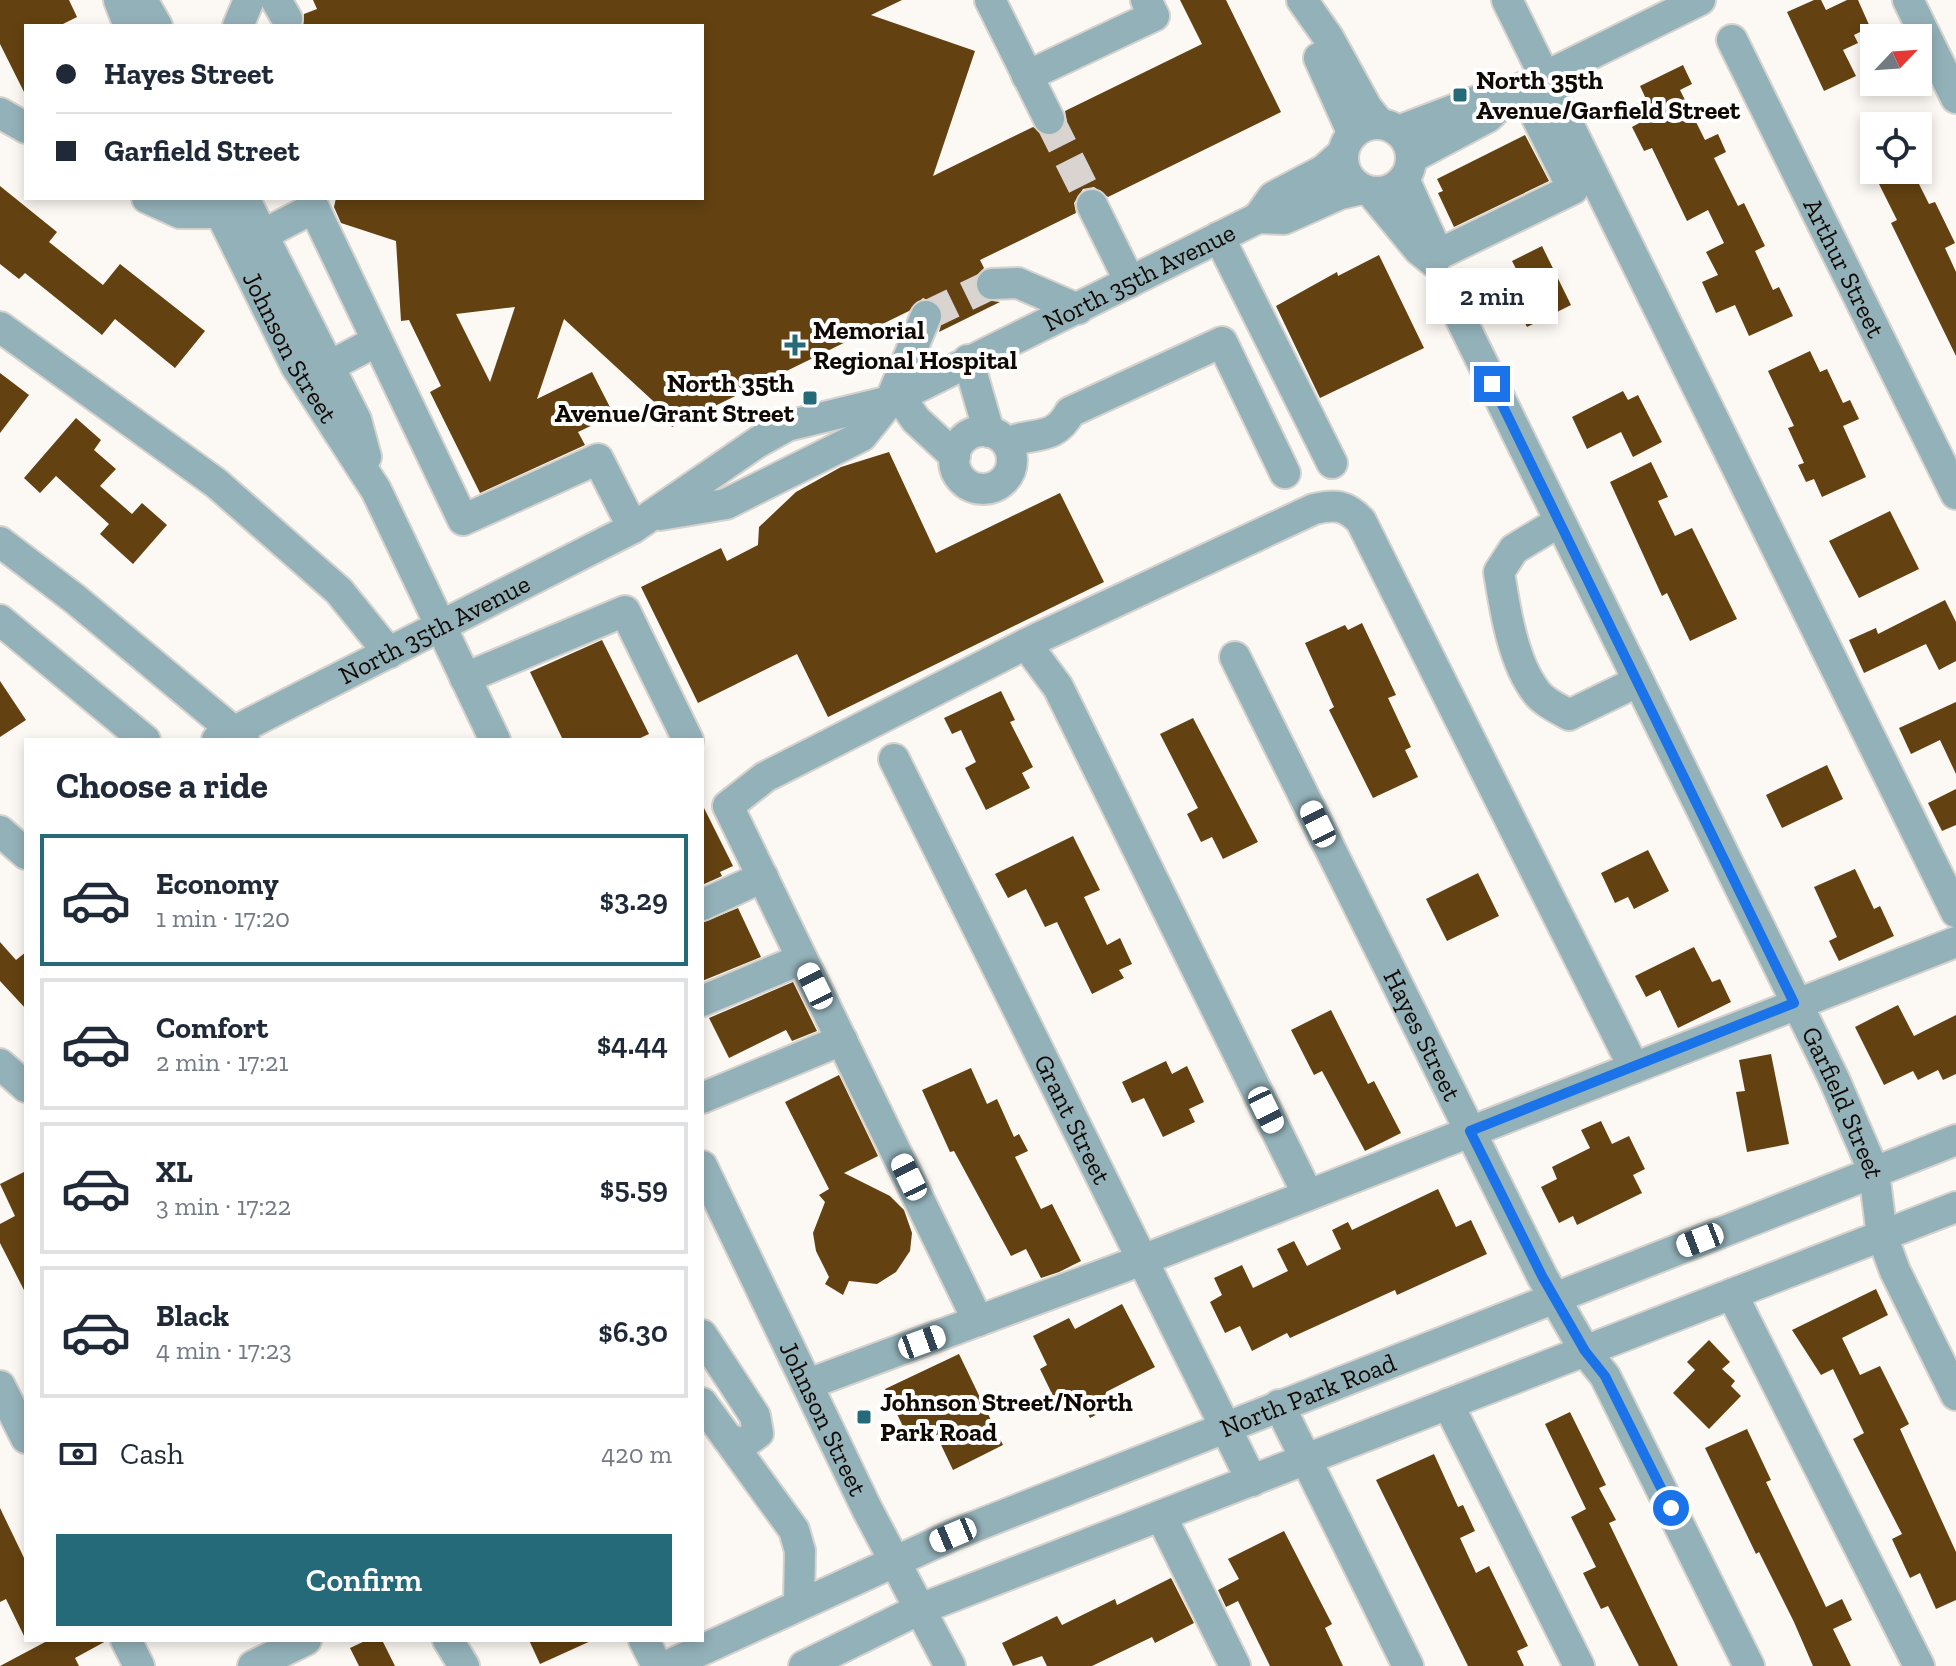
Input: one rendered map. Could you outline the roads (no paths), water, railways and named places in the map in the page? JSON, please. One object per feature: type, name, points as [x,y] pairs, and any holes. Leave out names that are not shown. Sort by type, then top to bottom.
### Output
[{"type":"street","points":[[119,0],[128,24]]},
{"type":"street","points":[[142,0],[156,24]]},
{"type":"street","points":[[239,24],[249,0]]},
{"type":"street","points":[[990,0],[1049,119]]},
{"type":"street","points":[[1027,76],[1154,16],[1146,0]]},
{"type":"street","points":[[1433,257],[1573,189],[1527,86],[1507,0]]},
{"type":"street","name":"North 35th Avenue","points":[[1258,218],[1273,197],[1324,170],[1369,135],[1527,86],[1700,0]]},
{"type":"street","points":[[1908,0],[1956,98]]},
{"type":"street","points":[[1306,6],[1328,37],[1367,108],[1369,135],[1346,174],[1367,191],[1419,250],[1434,262],[1432,241],[1408,169],[1405,138],[1369,135]]},
{"type":"street","name":"Arthur Street","points":[[1732,40],[1956,494]]},
{"type":"street","points":[[1527,86],[1956,912]]},
{"type":"street","name":"North 35th Avenue","points":[[1408,169],[1488,117],[1527,86]]},
{"type":"street","points":[[0,113],[24,127]]},
{"type":"street","points":[[1367,191],[1395,188],[1408,169]]},
{"type":"street","name":"North 35th Avenue","points":[[232,737],[642,522],[758,442],[787,426],[894,399],[1258,218],[1284,219],[1340,194],[1367,191]]},
{"type":"street","points":[[151,200],[180,213],[226,203]]},
{"type":"street","name":"Johnson Street","points":[[226,203],[262,235],[356,420],[376,490]]},
{"type":"street","name":"Johnson Street","points":[[226,203],[296,366],[376,490],[494,738]]},
{"type":"street","points":[[1092,205],[1130,282]]},
{"type":"street","points":[[262,235],[314,208],[463,520],[598,459],[642,522]]},
{"type":"street","points":[[1219,237],[1332,463]]},
{"type":"street","points":[[992,284],[1018,283],[1078,309]]},
{"type":"street","name":"Garfield Street","points":[[1453,303],[1794,1003],[1834,1079],[1874,1172],[1882,1236],[1895,1271],[1956,1395]]},
{"type":"street","points":[[926,316],[894,399],[955,456]]},
{"type":"street","points":[[0,327],[216,483],[339,591],[389,653]]},
{"type":"street","points":[[328,367],[377,341]]},
{"type":"street","points":[[968,360],[1005,437],[1013,459],[1007,477],[992,488],[982,490],[964,482],[958,475],[955,456],[963,439],[971,434],[1005,437],[1035,439],[1063,426],[1070,412],[1222,342],[1285,473]]},
{"type":"street","name":"North 35th Avenue","points":[[642,522],[726,504],[862,436],[894,399]]},
{"type":"street","points":[[1269,439],[1311,419]]},
{"type":"street","points":[[978,1321],[728,806],[765,777],[1026,644],[1314,509],[1332,505],[1349,508],[1361,521],[1633,1066]]},
{"type":"street","points":[[1559,522],[1514,549],[1499,572],[1519,656],[1529,678],[1538,695],[1569,715],[1637,682]]},
{"type":"street","points":[[0,542],[75,599],[232,737]]},
{"type":"street","points":[[465,678],[625,611],[687,738]]},
{"type":"street","points":[[0,620],[143,738]]},
{"type":"street","points":[[1026,644],[1058,687],[1308,1195]]},
{"type":"street","name":"Hayes Street","points":[[1235,657],[1470,1131],[1555,1297],[1585,1351],[1605,1376],[1749,1666]]},
{"type":"street","name":"Grant Street","points":[[894,759],[1145,1259],[1252,1481]]},
{"type":"street","points":[[704,904],[763,877]]},
{"type":"street","points":[[808,1384],[1145,1259],[1956,942]]},
{"type":"street","points":[[704,1000],[802,959]]},
{"type":"street","points":[[704,1097],[842,1040]]},
{"type":"street","points":[[0,1064],[24,1085]]},
{"type":"street","name":"North Park Road","points":[[667,1666],[894,1559],[1956,1140]]},
{"type":"street","name":"Johnson Street","points":[[704,1170],[894,1559],[950,1666]]},
{"type":"street","points":[[804,1666],[920,1609],[1956,1207]]},
{"type":"street","points":[[1732,1294],[1919,1666]]},
{"type":"street","points":[[704,1338],[755,1416],[758,1433],[743,1444],[728,1439]]},
{"type":"street","points":[[0,1386],[24,1434]]},
{"type":"street","points":[[1448,1404],[1579,1666]]},
{"type":"street","points":[[1279,1405],[1408,1666]]},
{"type":"street","points":[[704,1406],[794,1530],[800,1551],[799,1602]]},
{"type":"street","points":[[1161,1516],[1235,1666]]},
{"type":"street","points":[[127,1642],[139,1666]]},
{"type":"street","points":[[253,1666],[302,1642]]},
{"type":"street","points":[[449,1642],[464,1666]]},
{"type":"street","points":[[645,1642],[657,1666]]},
{"type":"tunnel","points":[[1049,119],[1092,205]]},
{"type":"tunnel","points":[[926,316],[992,284]]},
{"type":"place","name":"North 35th Avenue/Garfield Street","points":[[1460,95]]},
{"type":"place","name":"Memorial Regional Hospital","points":[[795,345]]},
{"type":"place","name":"North 35th Avenue/Grant Street","points":[[810,398]]},
{"type":"place","name":"Johnson Street/North Park Road","points":[[864,1417]]}]
